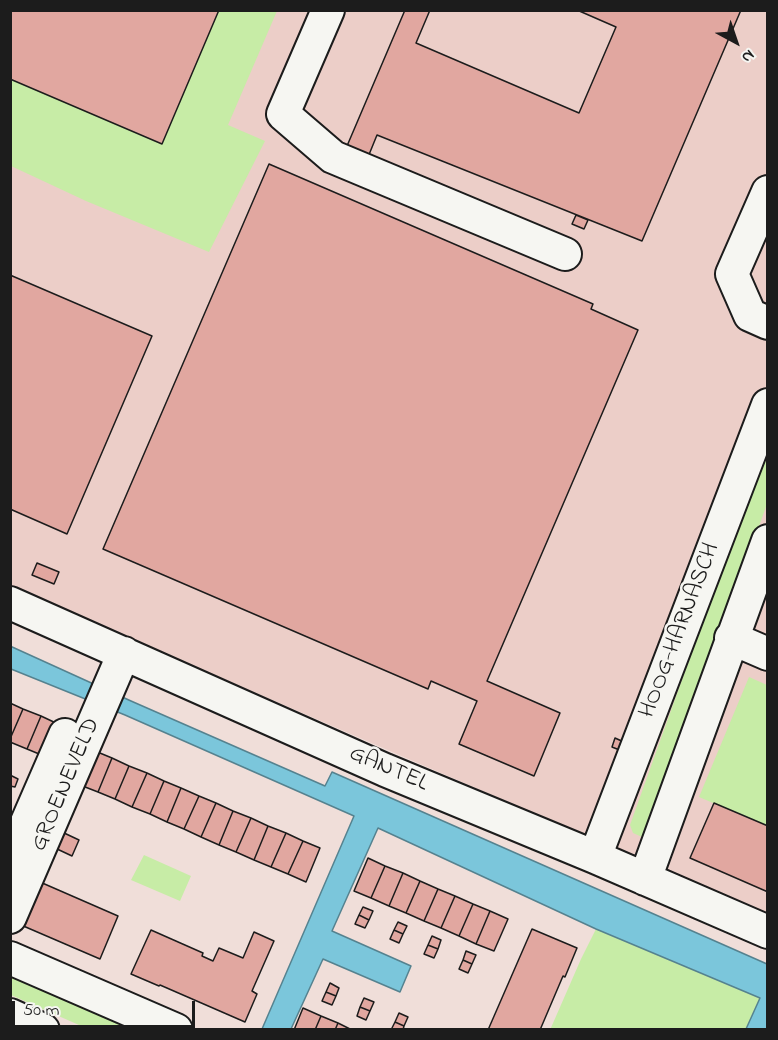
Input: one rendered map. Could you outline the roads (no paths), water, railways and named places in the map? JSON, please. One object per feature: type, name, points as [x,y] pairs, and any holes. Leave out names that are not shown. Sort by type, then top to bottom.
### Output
[{"type":"street","points":[[328,10],[283,114],[333,158],[565,254]]},
{"type":"street","points":[[768,192],[732,274],[750,315],[768,323]]},
{"type":"street","name":"HOOG-HARNASCH","points":[[595,857],[768,405]]},
{"type":"street","name":"HOOG-HARNASCH","points":[[645,879],[768,541]]},
{"type":"street","name":"GANTEL","points":[[10,603],[111,656],[595,857],[768,932]]},
{"type":"street","name":"HOOG-HARNASCH","points":[[731,638],[768,654]]},
{"type":"street","name":"GROENEVELD","points":[[10,917],[84,719],[111,656]]},
{"type":"street","points":[[652,709],[700,727]]},
{"type":"street","name":"GROENEVELD","points":[[10,861],[84,719]]},
{"type":"street","points":[[10,958],[176,1029]]},
{"type":"street","points":[[10,1015],[43,1029]]},
{"type":"water","points":[[10,646],[325,786],[332,772],[767,964],[767,1029],[746,1029],[760,998],[596,929],[378,828],[332,931],[411,966],[400,992],[323,959],[291,1029],[262,1029],[354,816],[125,715],[11,669]]}]
